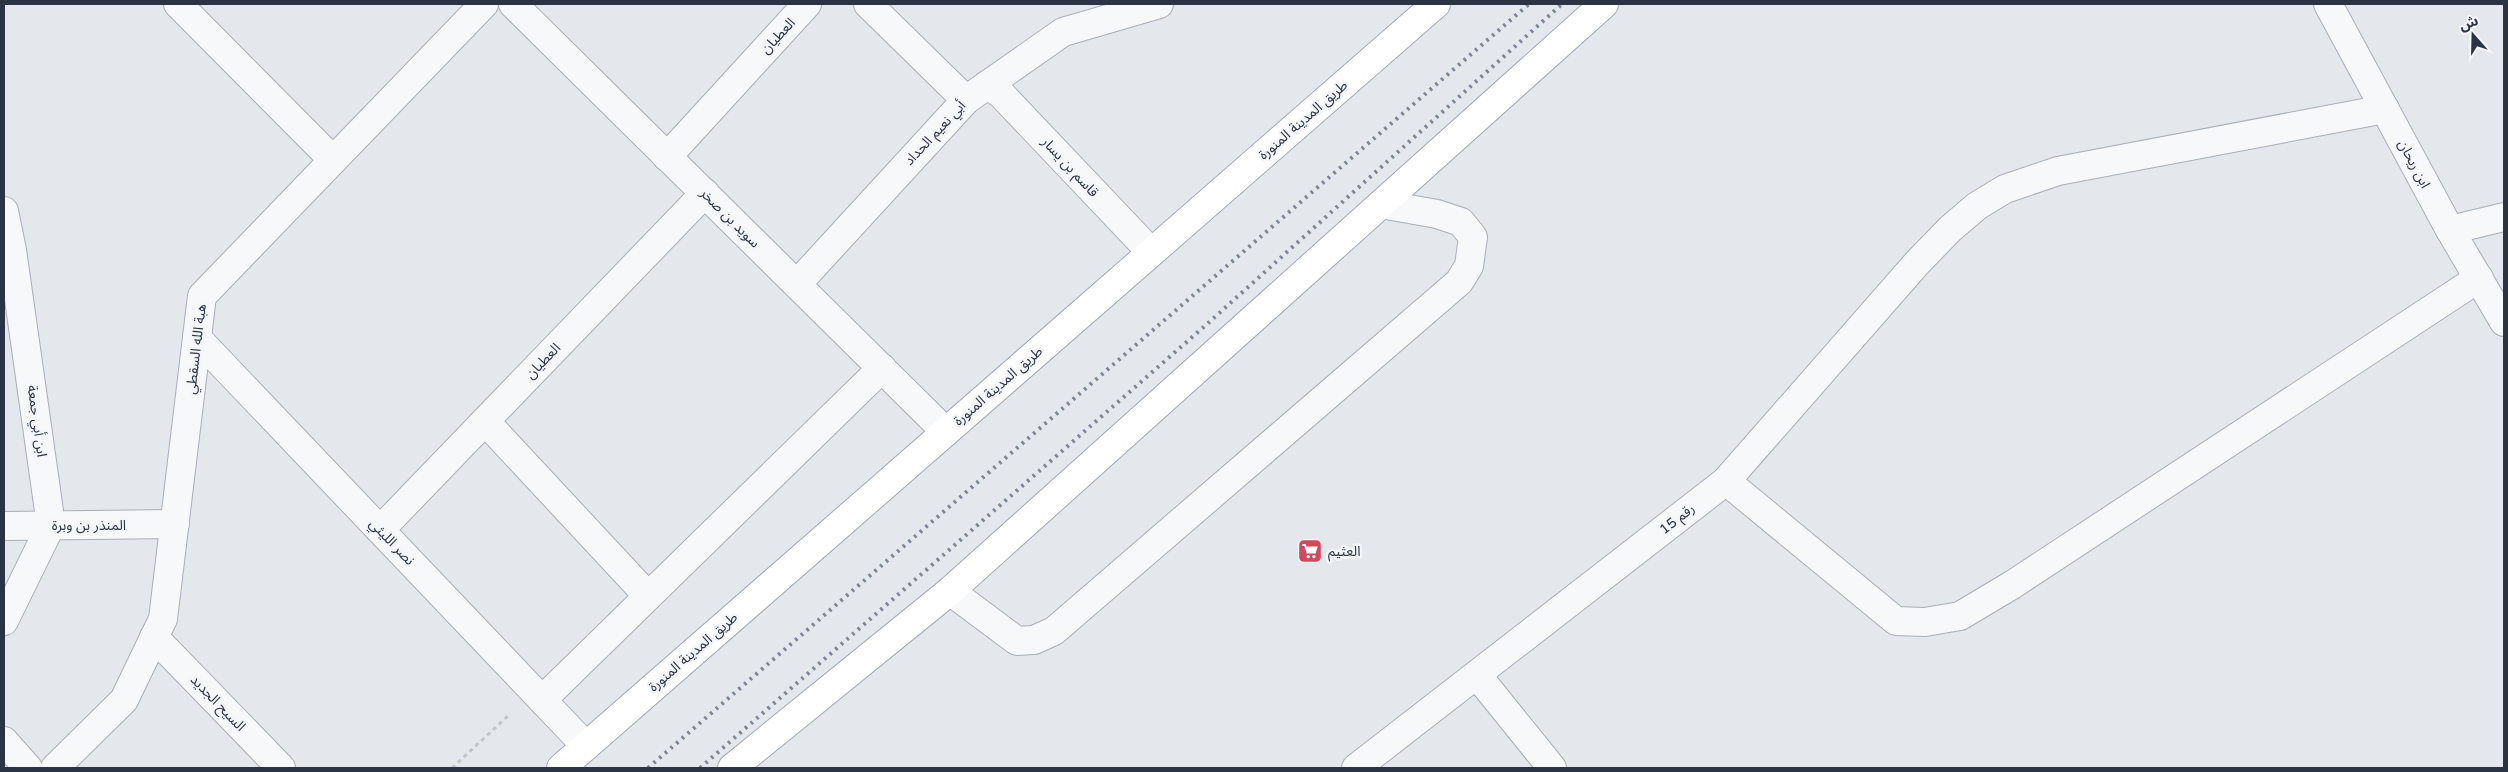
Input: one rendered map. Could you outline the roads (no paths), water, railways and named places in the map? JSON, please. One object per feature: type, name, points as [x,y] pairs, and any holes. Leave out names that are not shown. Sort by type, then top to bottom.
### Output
[{"type":"main road","name":"طريق المدينة المنورة","points":[[561,768],[1436,4]]},
{"type":"main road","points":[[732,768],[950,591],[1604,4]]},
{"type":"street","points":[[178,4],[333,160]]},
{"type":"street","name":"هبة الله السقطي","points":[[55,768],[124,700],[163,619],[202,296],[484,4]]},
{"type":"street","name":"سويد بن صخر","points":[[513,4],[946,432]]},
{"type":"street","name":"العطيان","points":[[667,156],[807,4]]},
{"type":"street","name":"قاسم بن يسار","points":[[868,4],[976,92],[1001,94],[1151,252]]},
{"type":"street","name":"أبي نعيم الحداد","points":[[796,284],[976,92],[1063,32],[1159,4]]},
{"type":"street","name":"ابن ريحان","points":[[2331,4],[2450,230],[2504,322]]},
{"type":"street","name":"رقم 15","points":[[1356,768],[1726,481],[1917,263],[1950,229],[1977,206],[1998,193],[2058,171],[2385,109]]},
{"type":"street","name":"العطيان","points":[[380,530],[705,193]]},
{"type":"street","points":[[950,591],[1018,641],[1034,640],[1054,631],[1459,282],[1469,266],[1473,237],[1461,222],[1436,214],[1381,204]]},
{"type":"street","name":"ابن أبي جمعة","points":[[4,211],[12,250],[51,525]]},
{"type":"street","points":[[2450,230],[2504,217]]},
{"type":"street","points":[[1726,481],[1896,621],[1925,622],[1960,616],[2012,585],[2479,278]]},
{"type":"street","name":"نصر الليثي","points":[[197,338],[586,746]]},
{"type":"street","points":[[538,695],[648,596],[882,368]]},
{"type":"street","points":[[484,422],[648,596]]},
{"type":"street","name":"المنذر بن وبرة","points":[[4,526],[175,524]]},
{"type":"street","points":[[4,622],[51,525]]},
{"type":"street","name":"السيح الجديد","points":[[154,637],[281,768]]},
{"type":"street","points":[[1477,674],[1552,768]]},
{"type":"street","points":[[4,741],[28,768]]},
{"type":"railway","points":[[648,768],[1529,4]]},
{"type":"railway","points":[[700,768],[1206,325],[1562,4]]},
{"type":"place","name":"العثيم","points":[[1310,551]]}]
